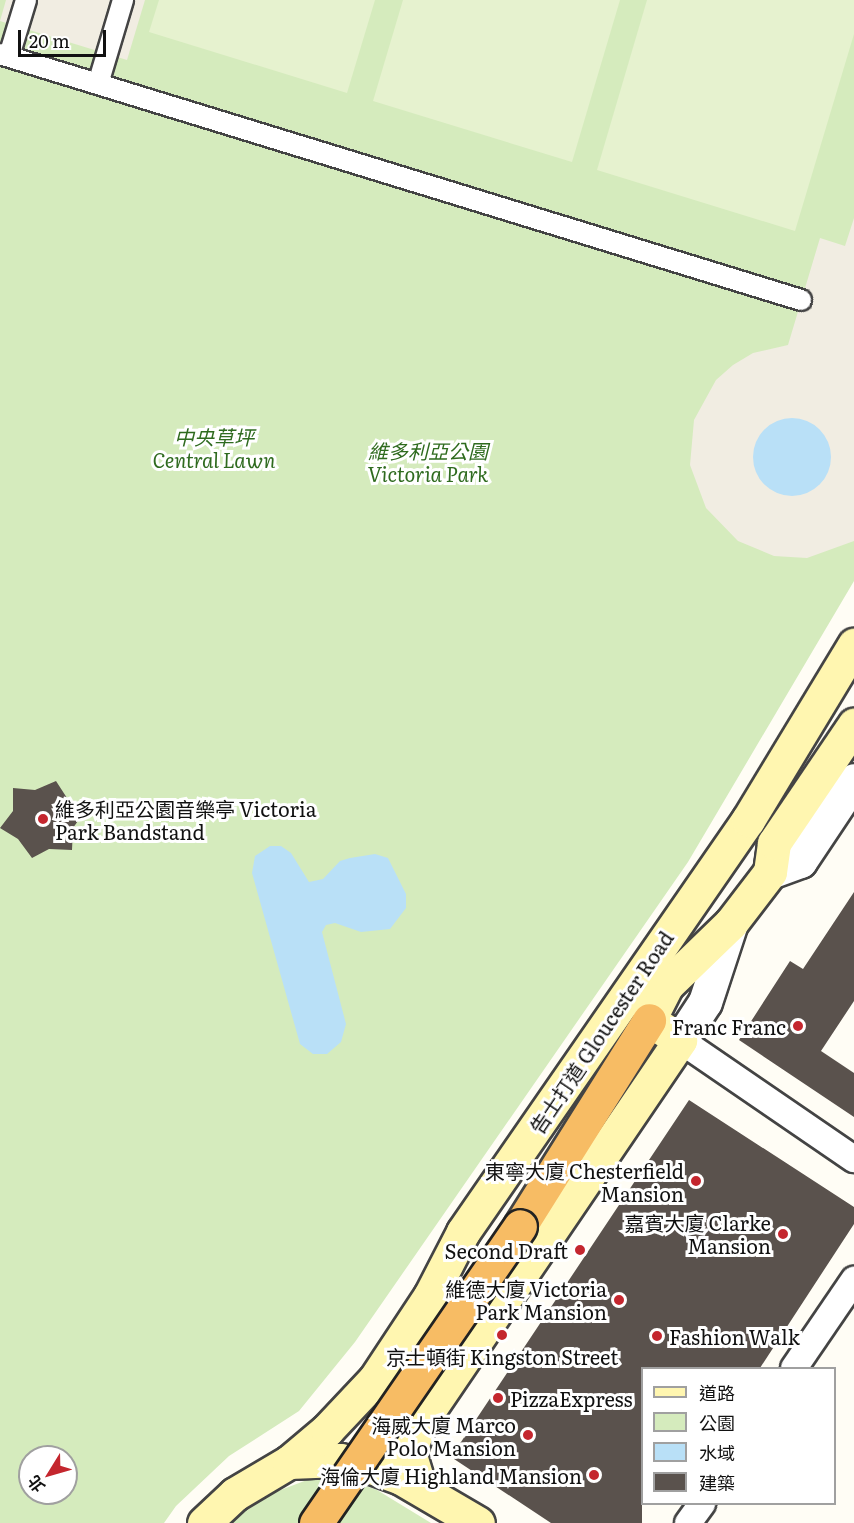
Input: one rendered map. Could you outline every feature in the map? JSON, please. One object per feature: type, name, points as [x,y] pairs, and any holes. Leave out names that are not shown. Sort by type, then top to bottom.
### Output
[{"type":"highway","points":[[316,1523],[588,1123],[649,1020]]},
{"type":"main road","name":"告士打道 Gloucester Road","points":[[204,1523],[235,1494],[289,1462],[327,1430],[375,1379],[430,1296],[463,1232],[748,820],[854,645]]},
{"type":"main road","name":"告士打道 Gloucester Road","points":[[649,1020],[672,977],[731,923],[854,725]]},
{"type":"main road","points":[[649,1020],[680,1040]]},
{"type":"main road","name":"告士打道 Gloucester Road","points":[[420,1488],[409,1452],[420,1423],[680,1040]]},
{"type":"main road","points":[[289,1462],[340,1460],[363,1464],[420,1488],[478,1523]]},
{"type":"street","points":[[27,0],[4,55],[801,300]]},
{"type":"street","points":[[98,84],[123,0]]},
{"type":"street","points":[[772,857],[800,861],[854,780]]},
{"type":"street","name":"告士打道 Gloucester Road","points":[[680,1040],[705,1002],[731,923]]},
{"type":"street","points":[[680,1040],[854,1159]]},
{"type":"street","points":[[795,1367],[854,1280]]},
{"type":"street","points":[[688,1523],[701,1505]]},
{"type":"green space","name":"維多利亞公園 Victoria Park","points":[[0,0],[854,0],[854,581],[688,862],[355,1342],[299,1411],[229,1456],[176,1506],[164,1523],[0,1523]]},
{"type":"green space","points":[[159,0],[375,0],[347,93],[149,32]]},
{"type":"green space","points":[[403,0],[620,0],[572,162],[373,101]]},
{"type":"green space","points":[[647,0],[854,0],[854,34],[795,231],[597,170]]},
{"type":"green space","points":[[315,1477],[347,1479],[377,1490],[431,1523],[226,1523],[251,1501]]},
{"type":"shaded area","points":[[6,0],[145,0],[127,60],[0,21]]},
{"type":"shaded area","points":[[854,218],[854,541],[807,558],[774,556],[738,541],[706,508],[690,465],[694,420],[716,380],[733,365],[753,353],[788,345],[820,238],[845,246]]},
{"type":"water","points":[[784,418],[800,418],[814,424],[825,435],[831,449],[831,465],[825,479],[814,490],[800,496],[784,496],[770,490],[759,479],[753,465],[753,449],[759,435],[770,424]]},
{"type":"water","points":[[270,846],[281,846],[291,853],[309,882],[323,879],[340,861],[375,854],[388,858],[406,894],[406,908],[390,929],[361,932],[335,923],[326,925],[322,932],[346,1024],[341,1042],[327,1054],[313,1054],[300,1044],[252,873],[255,856]]},
{"type":"building","name":"維多利亞公園音樂亭 Victoria Park Bandstand","points":[[56,781],[67,798],[87,808],[73,828],[72,850],[49,849],[32,858],[18,839],[0,828],[13,811],[13,788],[35,790]]},
{"type":"building","points":[[854,892],[854,1001],[821,1051],[854,1073],[854,1117],[739,1040],[790,961],[803,969]]},
{"type":"building","points":[[689,1100],[854,1207],[854,1224],[761,1367],[641,1367],[642,1523],[551,1523],[451,1457]]},
{"type":"place","name":"維多利亞公園音樂亭 Victoria Park Bandstand","points":[[43,819]]},
{"type":"place","name":"Franc Franc","points":[[798,1026]]},
{"type":"place","name":"東寧大廈 Chesterfield Mansion","points":[[696,1181]]},
{"type":"place","name":"嘉賓大廈 Clarke Mansion","points":[[783,1234]]},
{"type":"place","name":"Second Draft","points":[[580,1250]]},
{"type":"place","name":"維德大廈 Victoria Park Mansion","points":[[619,1300]]},
{"type":"place","name":"京士頓街 Kingston Street","points":[[502,1335]]},
{"type":"place","name":"Fashion Walk","points":[[657,1336]]},
{"type":"place","name":"PizzaExpress","points":[[498,1398]]},
{"type":"place","name":"海威大廈 Marco Polo Mansion","points":[[528,1435]]},
{"type":"place","name":"海倫大廈 Highland Mansion","points":[[594,1475]]},
{"type":"park label","name":"中央草坪 Central Lawn","points":[[214,448]]}]
